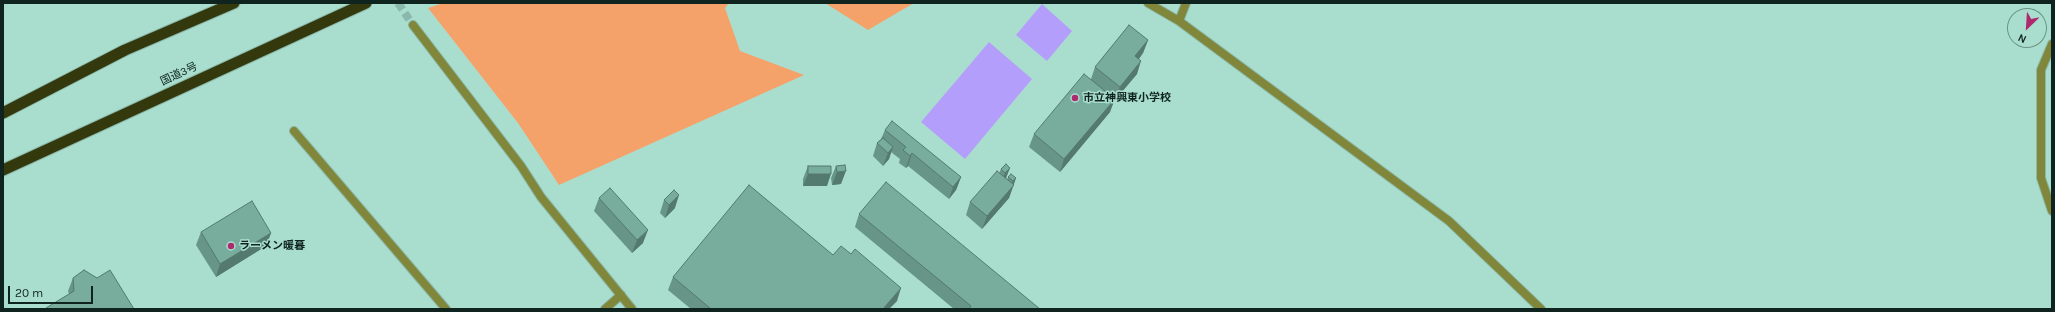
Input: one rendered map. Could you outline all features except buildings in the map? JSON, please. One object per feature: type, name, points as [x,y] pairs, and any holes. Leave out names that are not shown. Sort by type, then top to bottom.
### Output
[{"type":"highway","points":[[3,113],[125,50],[234,3]]},
{"type":"highway","name":"国道3号","points":[[3,170],[366,3]]},
{"type":"street","points":[[1148,3],[1179,21],[1449,222],[1541,309]]},
{"type":"street","points":[[1179,21],[1186,3]]},
{"type":"street","points":[[413,25],[521,166],[541,197],[632,309]]},
{"type":"street","points":[[2052,44],[2041,70],[2041,178],[2052,211]]},
{"type":"street","points":[[294,131],[446,309]]},
{"type":"street","points":[[605,309],[621,296]]},
{"type":"shaded area","points":[[443,3],[729,3],[725,8],[740,51],[804,75],[559,185],[518,123],[428,8]]},
{"type":"shaded area","points":[[825,3],[914,3],[868,30]]},
{"type":"shaded area","points":[[1042,4],[1072,31],[1047,61],[1016,35]]},
{"type":"shaded area","points":[[989,42],[1032,79],[965,159],[921,122]]},
{"type":"tunnel","points":[[398,3],[413,25]]},
{"type":"place","name":"市立神興東小学校","points":[[1075,98]]},
{"type":"place","name":"ラーメン暖暮","points":[[231,246]]}]
